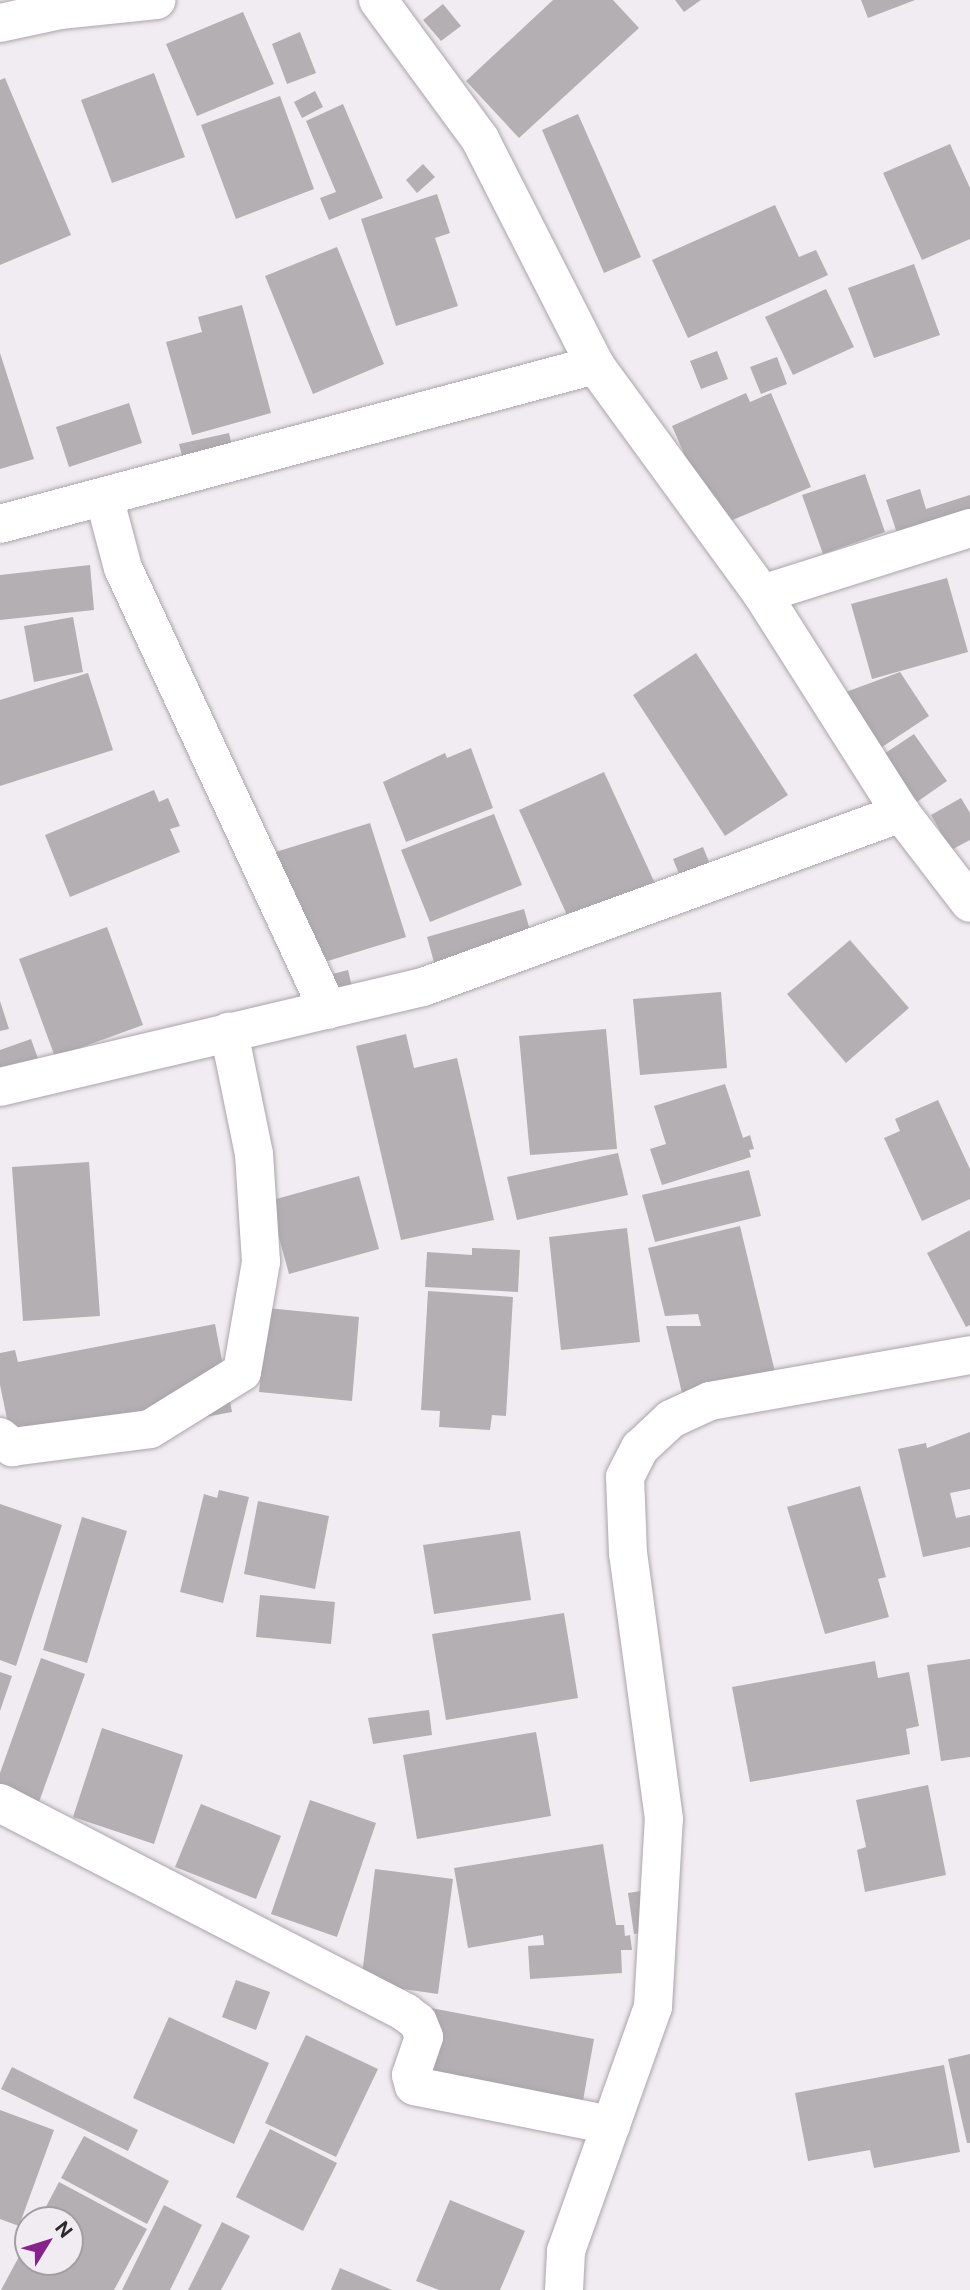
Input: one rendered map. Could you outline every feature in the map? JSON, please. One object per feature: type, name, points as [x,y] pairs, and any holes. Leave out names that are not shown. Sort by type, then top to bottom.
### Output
[{"type":"street","points":[[0,23],[60,10],[156,0]]},
{"type":"street","points":[[379,0],[480,139],[595,365],[762,594],[901,813],[970,903]]},
{"type":"street","points":[[0,524],[595,365]]},
{"type":"street","points":[[103,497],[123,568],[328,1010]]},
{"type":"street","points":[[762,594],[970,528]]},
{"type":"street","points":[[0,1087],[423,987],[901,813]]},
{"type":"street","points":[[0,1437],[12,1447],[150,1429],[242,1372],[261,1262],[254,1154],[229,1032]]},
{"type":"street","points":[[564,2290],[566,2250],[653,2007],[664,1819],[628,1554],[625,1477],[640,1448],[671,1419],[710,1401],[970,1355]]},
{"type":"street","points":[[0,1803],[406,2013],[418,2022],[424,2037],[411,2075],[414,2085],[611,2125]]},
{"type":"building","points":[[553,0],[613,0],[639,28],[519,138],[466,81]]},
{"type":"building","points":[[675,0],[701,0],[684,12]]},
{"type":"building","points":[[861,0],[915,0],[868,18]]},
{"type":"building","points":[[443,4],[461,26],[441,41],[423,20]]},
{"type":"building","points":[[243,12],[274,84],[197,116],[166,44]]},
{"type":"building","points":[[300,32],[316,73],[287,84],[272,44]]},
{"type":"building","points":[[154,73],[185,157],[112,183],[81,100]]},
{"type":"building","points":[[5,78],[71,235],[0,265],[0,80]]},
{"type":"building","points":[[315,91],[323,107],[302,118],[294,102]]},
{"type":"building","points":[[280,96],[314,189],[236,219],[201,125]]},
{"type":"building","points":[[343,104],[383,198],[329,220],[320,198],[336,192],[306,121]]},
{"type":"building","points":[[578,114],[641,257],[604,273],[542,130]]},
{"type":"building","points":[[950,144],[970,188],[970,239],[922,260],[883,173]]},
{"type":"building","points":[[423,164],[435,177],[417,193],[406,180]]},
{"type":"building","points":[[437,194],[450,233],[435,238],[458,306],[396,326],[361,219]]},
{"type":"building","points":[[775,205],[799,257],[816,250],[828,275],[688,338],[652,260]]},
{"type":"building","points":[[337,247],[384,364],[313,394],[265,276]]},
{"type":"building","points":[[914,264],[940,335],[874,358],[848,288]]},
{"type":"building","points":[[826,289],[854,347],[793,375],[765,317]]},
{"type":"building","points":[[242,305],[271,413],[192,435],[166,342],[202,332],[198,317]]},
{"type":"building","points":[[717,351],[728,379],[701,389],[690,361]]},
{"type":"building","points":[[0,353],[34,459],[0,469]]},
{"type":"building","points":[[777,357],[787,384],[761,394],[750,367]]},
{"type":"building","points":[[746,393],[750,402],[771,393],[811,487],[716,527],[672,426]]},
{"type":"building","points":[[129,403],[142,443],[69,467],[56,427]]},
{"type":"building","points":[[229,433],[236,463],[187,475],[179,444]]},
{"type":"building","points":[[865,474],[885,532],[823,554],[802,495]]},
{"type":"building","points":[[920,489],[926,509],[970,495],[970,526],[902,548],[886,500]]},
{"type":"building","points":[[90,565],[94,610],[0,620],[0,575]]},
{"type":"building","points":[[947,578],[968,652],[872,679],[851,604]]},
{"type":"building","points":[[73,617],[83,672],[34,682],[24,626]]},
{"type":"building","points":[[696,653],[788,795],[725,836],[633,695]]},
{"type":"building","points":[[900,672],[929,716],[876,751],[846,692]]},
{"type":"building","points":[[88,673],[113,750],[0,786],[0,700]]},
{"type":"building","points":[[914,734],[947,781],[914,804],[881,756]]},
{"type":"building","points":[[471,748],[493,808],[406,842],[383,782],[445,753],[447,758]]},
{"type":"building","points":[[604,772],[658,890],[573,928],[519,810]]},
{"type":"building","points":[[154,790],[159,802],[168,798],[180,826],[170,829],[180,852],[70,897],[45,835]]},
{"type":"building","points":[[961,798],[970,813],[970,840],[951,850],[931,815]]},
{"type":"building","points":[[494,814],[522,885],[430,922],[401,850]]},
{"type":"building","points":[[370,823],[406,937],[318,964],[269,854]]},
{"type":"building","points":[[703,847],[718,884],[688,896],[673,859]]},
{"type":"building","points":[[524,909],[534,945],[437,973],[427,937]]},
{"type":"building","points":[[107,927],[143,1025],[55,1057],[19,959]]},
{"type":"building","points":[[850,940],[909,1008],[846,1063],[787,994]]},
{"type":"building","points":[[348,970],[354,995],[328,1002],[321,977]]},
{"type":"building","points":[[721,992],[727,1068],[640,1075],[633,999]]},
{"type":"building","points":[[0,1001],[9,1029],[0,1031]]},
{"type":"building","points":[[606,1029],[617,1149],[530,1155],[519,1036]]},
{"type":"building","points":[[406,1034],[414,1068],[457,1058],[494,1220],[401,1240],[356,1046]]},
{"type":"building","points":[[31,1039],[41,1067],[0,1081],[0,1050]]},
{"type":"building","points":[[725,1084],[743,1138],[750,1135],[754,1149],[749,1150],[751,1157],[662,1185],[650,1149],[666,1144],[654,1106]]},
{"type":"building","points":[[938,1100],[970,1169],[970,1199],[922,1221],[884,1138],[900,1131],[895,1119]]},
{"type":"building","points":[[618,1153],[628,1195],[517,1220],[507,1177]]},
{"type":"building","points":[[89,1162],[100,1316],[23,1321],[12,1167]]},
{"type":"building","points":[[749,1170],[761,1216],[655,1242],[642,1195]]},
{"type":"building","points":[[359,1176],[379,1249],[289,1274],[269,1201]]},
{"type":"building","points":[[740,1226],[775,1372],[682,1393],[666,1326],[701,1326],[698,1314],[665,1316],[648,1248]]},
{"type":"building","points":[[627,1228],[640,1342],[561,1350],[549,1237]]},
{"type":"building","points":[[970,1230],[970,1325],[966,1327],[927,1253]]},
{"type":"building","points":[[472,1248],[520,1250],[518,1292],[425,1287],[427,1252],[472,1255]]},
{"type":"building","points":[[428,1291],[513,1297],[506,1416],[492,1415],[490,1430],[439,1427],[440,1411],[421,1410]]},
{"type":"building","points":[[267,1308],[359,1317],[352,1401],[259,1392]]},
{"type":"building","points":[[215,1324],[232,1412],[88,1439],[16,1462],[0,1385],[0,1353],[15,1350],[18,1362]]},
{"type":"building","points":[[970,1432],[970,1489],[950,1493],[956,1518],[970,1515],[970,1547],[923,1557],[898,1449],[926,1443],[927,1448]]},
{"type":"building","points":[[860,1486],[886,1577],[878,1579],[889,1617],[825,1634],[787,1507]]},
{"type":"building","points":[[219,1490],[249,1497],[223,1603],[180,1592],[204,1494],[217,1498]]},
{"type":"building","points":[[258,1501],[329,1516],[315,1589],[244,1574]]},
{"type":"building","points":[[0,1504],[62,1525],[16,1666],[0,1660]]},
{"type":"building","points":[[82,1517],[127,1531],[87,1663],[43,1650]]},
{"type":"building","points":[[520,1531],[531,1600],[434,1614],[423,1545]]},
{"type":"building","points":[[260,1595],[335,1602],[331,1644],[256,1637]]},
{"type":"building","points":[[564,1613],[578,1698],[446,1720],[432,1634]]},
{"type":"building","points":[[41,1658],[85,1674],[39,1802],[0,1787],[0,1773]]},
{"type":"building","points":[[970,1659],[970,1757],[941,1761],[927,1665]]},
{"type":"building","points":[[875,1661],[878,1678],[909,1672],[919,1726],[906,1729],[910,1754],[750,1782],[732,1687]]},
{"type":"building","points":[[0,1672],[12,1676],[0,1711]]},
{"type":"building","points":[[429,1710],[432,1735],[373,1744],[368,1718]]},
{"type":"building","points":[[102,1728],[183,1755],[154,1844],[73,1817]]},
{"type":"building","points":[[536,1732],[551,1816],[417,1839],[403,1755]]},
{"type":"building","points":[[928,1785],[946,1875],[865,1892],[857,1850],[866,1847],[856,1800]]},
{"type":"building","points":[[310,1800],[376,1823],[337,1937],[271,1914]]},
{"type":"building","points":[[201,1804],[281,1836],[256,1899],[175,1867]]},
{"type":"building","points":[[603,1844],[616,1925],[624,1925],[625,1936],[630,1935],[632,1950],[621,1950],[622,1973],[530,1979],[528,1946],[544,1945],[543,1935],[468,1948],[454,1868]]},
{"type":"building","points":[[375,1869],[453,1879],[438,1994],[361,1983]]},
{"type":"building","points":[[647,1890],[654,1931],[634,1934],[628,1893]]},
{"type":"building","points":[[236,1980],[270,1992],[256,2030],[222,2017]]},
{"type":"building","points":[[431,2008],[594,2039],[579,2123],[416,2091]]},
{"type":"building","points":[[169,2017],[269,2063],[234,2144],[133,2098]]},
{"type":"building","points":[[306,2035],[378,2069],[336,2157],[265,2123]]},
{"type":"building","points":[[970,2054],[970,2143],[967,2143],[948,2059]]},
{"type":"building","points":[[944,2065],[960,2152],[874,2168],[870,2150],[808,2161],[795,2093]]},
{"type":"building","points":[[12,2067],[138,2130],[128,2151],[1,2089]]},
{"type":"building","points":[[0,2110],[54,2130],[26,2206],[14,2206],[14,2224],[0,2219]]},
{"type":"building","points":[[270,2129],[337,2163],[303,2231],[236,2197]]},
{"type":"building","points":[[84,2136],[169,2181],[147,2224],[61,2178]]},
{"type":"building","points":[[59,2182],[147,2229],[114,2290],[1,2290],[14,2266],[14,2276],[84,2276],[84,2206],[46,2206]]},
{"type":"building","points":[[450,2200],[525,2231],[500,2290],[439,2290],[416,2281]]},
{"type":"building","points":[[164,2205],[202,2225],[170,2290],[122,2290]]},
{"type":"building","points":[[222,2222],[250,2236],[221,2290],[188,2290]]},
{"type":"building","points":[[340,2268],[392,2290],[331,2290]]}]
